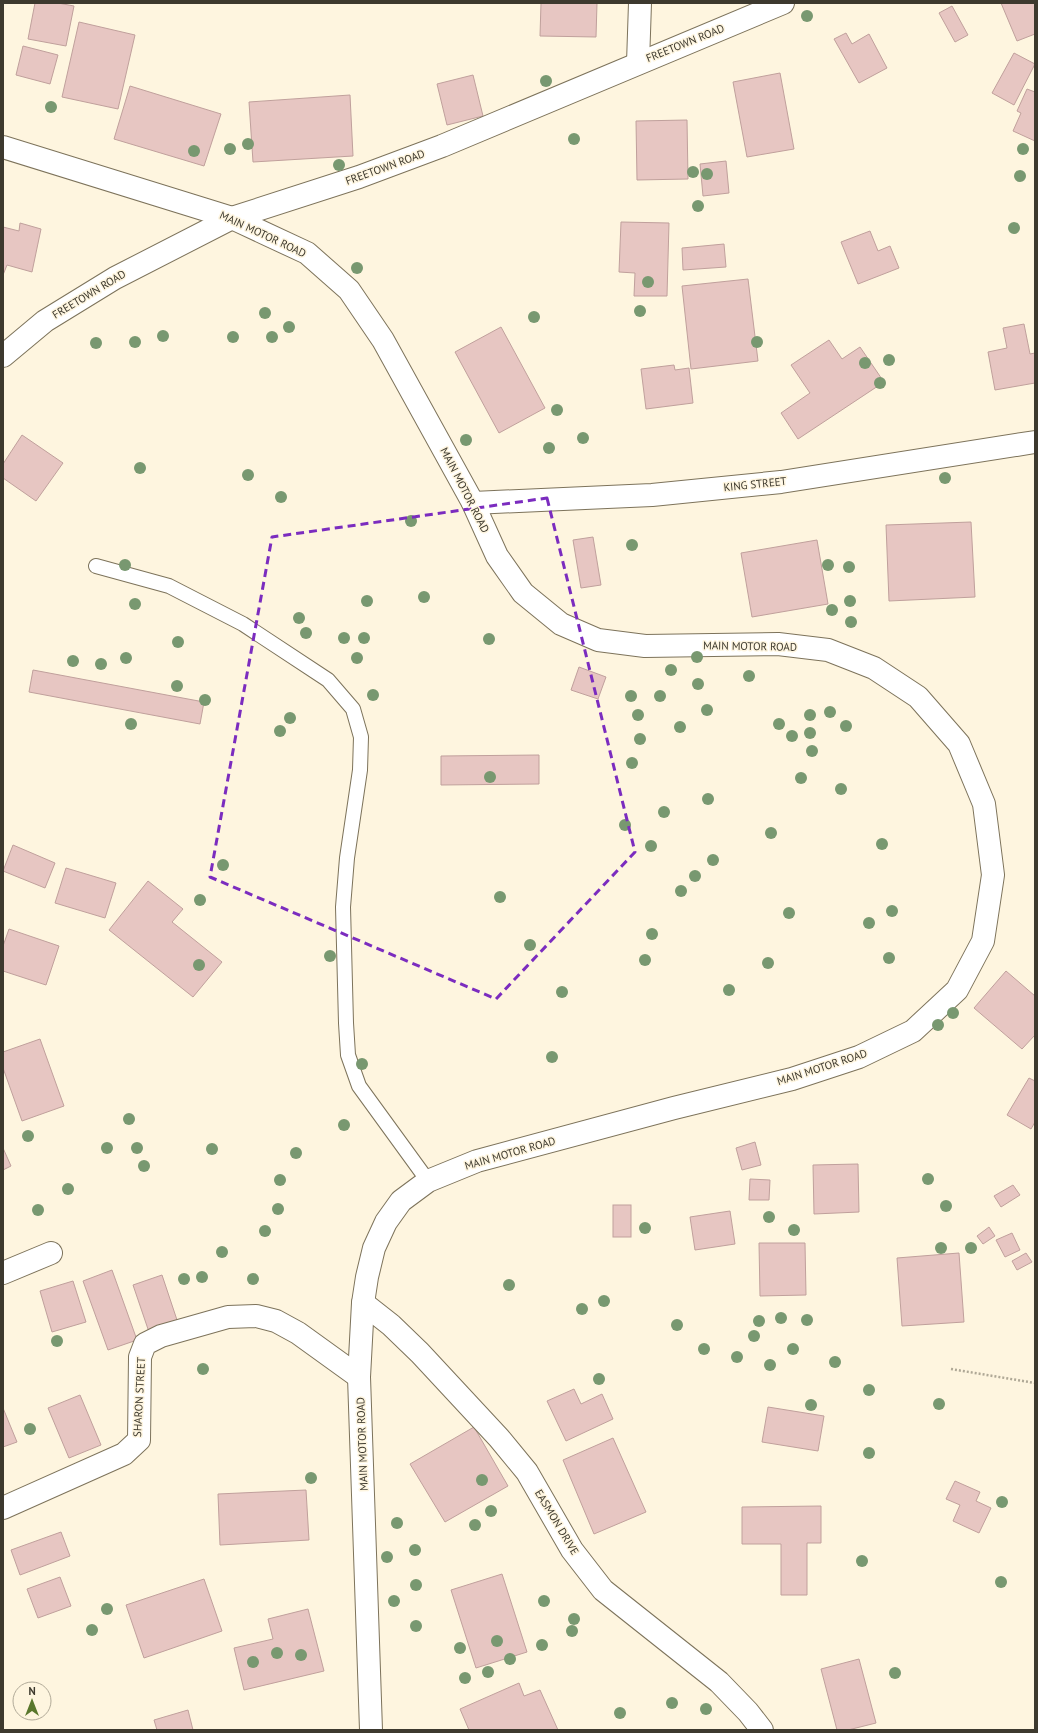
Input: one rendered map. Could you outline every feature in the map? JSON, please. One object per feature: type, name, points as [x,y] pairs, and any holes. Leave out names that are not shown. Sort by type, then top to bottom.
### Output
[{"type":"main road","points":[[638,62],[640,3]]},
{"type":"main road","name":"FREETOWN ROAD","points":[[3,356],[45,321],[115,278],[232,218],[359,177],[442,146],[638,62],[782,3]]},
{"type":"main road","name":"MAIN MOTOR ROAD","points":[[3,147],[232,218],[307,253],[349,290],[383,340],[473,503],[497,556],[523,593],[561,624],[598,640],[645,646],[778,644],[828,650],[874,668],[918,697],[959,744],[984,804],[992,875],[983,941],[957,990],[913,1031],[859,1057],[792,1079],[674,1108],[477,1161],[428,1180],[402,1201],[386,1222],[374,1248],[366,1277],[359,1378],[371,1730]]},
{"type":"main road","name":"KING STREET","points":[[473,503],[652,495],[781,482],[1035,442]]},
{"type":"main road","points":[[3,1273],[51,1254]]},
{"type":"main road","name":"EASMON DRIVE","points":[[363,1303],[391,1325],[420,1353],[499,1438],[527,1472],[572,1550],[603,1590],[719,1682],[748,1712],[762,1730]]},
{"type":"main road","name":"SHARON STREET","points":[[3,1508],[124,1454],[139,1440],[140,1357],[145,1344],[161,1336],[228,1317],[256,1316],[276,1321],[298,1333],[359,1378]]},
{"type":"lane","points":[[96,566],[169,586],[243,624],[328,680],[353,709],[361,737],[360,770],[347,858],[343,907],[348,1055],[359,1086],[428,1180]]},
{"type":"path","points":[[951,1369],[1035,1383]]},
{"type":"highlighted area","points":[[547,498],[635,852],[496,999],[210,877],[272,537]]},
{"type":"building","points":[[35,3],[58,3],[74,6],[66,46],[28,39]]},
{"type":"building","points":[[541,3],[597,3],[596,37],[540,36]]},
{"type":"building","points":[[1001,3],[1035,3],[1035,34],[1017,41]]},
{"type":"building","points":[[952,6],[968,35],[955,42],[939,13]]},
{"type":"building","points":[[79,22],[135,35],[118,109],[62,97]]},
{"type":"building","points":[[846,33],[852,44],[869,34],[887,68],[859,83],[834,39]]},
{"type":"building","points":[[23,46],[58,55],[50,84],[16,75]]},
{"type":"building","points":[[1014,53],[1035,64],[1014,105],[992,93]]},
{"type":"building","points":[[780,73],[794,149],[747,157],[733,82]]},
{"type":"building","points":[[473,75],[483,116],[447,125],[437,84]]},
{"type":"building","points":[[130,86],[221,114],[204,166],[114,139]]},
{"type":"building","points":[[1027,89],[1035,92],[1035,141],[1013,131],[1021,113],[1017,111]]},
{"type":"building","points":[[350,95],[353,156],[253,162],[249,102]]},
{"type":"building","points":[[687,120],[688,179],[637,180],[636,121]]},
{"type":"building","points":[[726,161],[729,193],[703,196],[700,164]]},
{"type":"building","points":[[621,222],[669,223],[667,296],[634,296],[635,273],[619,272]]},
{"type":"building","points":[[20,223],[41,229],[32,272],[7,265],[3,275],[3,227],[19,231]]},
{"type":"building","points":[[870,231],[878,251],[890,246],[899,268],[858,284],[841,242]]},
{"type":"building","points":[[724,244],[726,267],[683,270],[682,248]]},
{"type":"building","points":[[748,279],[758,361],[691,369],[682,286]]},
{"type":"building","points":[[1024,324],[1030,354],[1035,353],[1035,383],[995,390],[988,352],[1007,348],[1003,328]]},
{"type":"building","points":[[501,327],[545,408],[499,433],[455,352]]},
{"type":"building","points":[[829,340],[842,359],[860,347],[884,382],[798,439],[781,413],[810,393],[791,365]]},
{"type":"building","points":[[674,365],[675,370],[689,368],[693,403],[646,409],[641,369]]},
{"type":"building","points":[[22,435],[63,463],[36,501],[3,478],[3,464]]},
{"type":"building","points":[[971,522],[975,597],[889,601],[886,525]]},
{"type":"building","points":[[593,537],[601,585],[581,588],[573,540]]},
{"type":"building","points":[[817,540],[828,604],[752,617],[741,553]]},
{"type":"building","points":[[579,667],[606,677],[598,699],[571,690]]},
{"type":"building","points":[[33,670],[204,702],[200,724],[29,692]]},
{"type":"building","points":[[539,755],[539,784],[441,785],[441,756]]},
{"type":"building","points":[[13,845],[55,863],[45,888],[3,871]]},
{"type":"building","points":[[66,868],[116,883],[105,918],[55,903]]},
{"type":"building","points":[[148,881],[183,909],[172,922],[222,962],[193,997],[109,930]]},
{"type":"building","points":[[9,929],[59,946],[46,985],[3,971],[3,946]]},
{"type":"building","points":[[1006,971],[1035,996],[1035,1035],[1022,1049],[974,1008]]},
{"type":"building","points":[[40,1039],[64,1106],[22,1121],[3,1068],[3,1052]]},
{"type":"building","points":[[1029,1078],[1035,1081],[1035,1122],[1031,1129],[1007,1115]]},
{"type":"building","points":[[755,1142],[761,1165],[742,1170],[736,1148]]},
{"type":"building","points":[[3,1148],[11,1166],[3,1170]]},
{"type":"building","points":[[858,1164],[859,1212],[814,1214],[813,1165]]},
{"type":"building","points":[[750,1179],[770,1180],[769,1200],[749,1200]]},
{"type":"building","points":[[1013,1185],[1020,1195],[1001,1207],[994,1196]]},
{"type":"building","points":[[613,1205],[631,1205],[631,1237],[613,1237]]},
{"type":"building","points":[[730,1211],[735,1244],[695,1250],[690,1217]]},
{"type":"building","points":[[989,1227],[995,1236],[983,1244],[977,1236]]},
{"type":"building","points":[[1012,1233],[1020,1250],[1005,1257],[996,1240]]},
{"type":"building","points":[[759,1243],[805,1243],[806,1295],[760,1296]]},
{"type":"building","points":[[959,1253],[964,1322],[902,1326],[897,1258]]},
{"type":"building","points":[[1026,1253],[1032,1262],[1017,1270],[1012,1261]]},
{"type":"building","points":[[112,1270],[137,1340],[108,1350],[83,1281]]},
{"type":"building","points":[[162,1275],[179,1326],[150,1335],[133,1285]]},
{"type":"building","points":[[73,1281],[86,1322],[52,1332],[40,1291]]},
{"type":"building","points":[[574,1389],[581,1404],[602,1394],[613,1419],[566,1441],[547,1401]]},
{"type":"building","points":[[80,1395],[101,1445],[69,1458],[48,1408]]},
{"type":"building","points":[[768,1407],[824,1416],[818,1451],[762,1442]]},
{"type":"building","points":[[3,1408],[17,1442],[3,1447]]},
{"type":"building","points":[[474,1427],[508,1486],[445,1522],[410,1464]]},
{"type":"building","points":[[613,1438],[646,1512],[594,1534],[563,1460]]},
{"type":"building","points":[[955,1481],[980,1492],[976,1501],[991,1508],[979,1533],[953,1521],[960,1505],[946,1499]]},
{"type":"building","points":[[306,1490],[309,1540],[220,1545],[218,1494]]},
{"type":"building","points":[[821,1506],[821,1543],[807,1543],[807,1595],[781,1595],[781,1544],[742,1544],[742,1507]]},
{"type":"building","points":[[61,1532],[70,1556],[20,1575],[11,1550]]},
{"type":"building","points":[[502,1574],[527,1652],[476,1668],[451,1590]]},
{"type":"building","points":[[60,1577],[71,1606],[38,1618],[27,1589]]},
{"type":"building","points":[[204,1579],[222,1631],[144,1658],[126,1605]]},
{"type":"building","points":[[308,1609],[324,1671],[244,1690],[234,1648],[273,1639],[268,1619]]},
{"type":"building","points":[[859,1659],[876,1723],[848,1730],[837,1730],[821,1669]]},
{"type":"building","points":[[519,1683],[524,1696],[540,1690],[558,1730],[469,1730],[460,1709]]},
{"type":"building","points":[[188,1710],[193,1730],[157,1730],[154,1720]]}]
